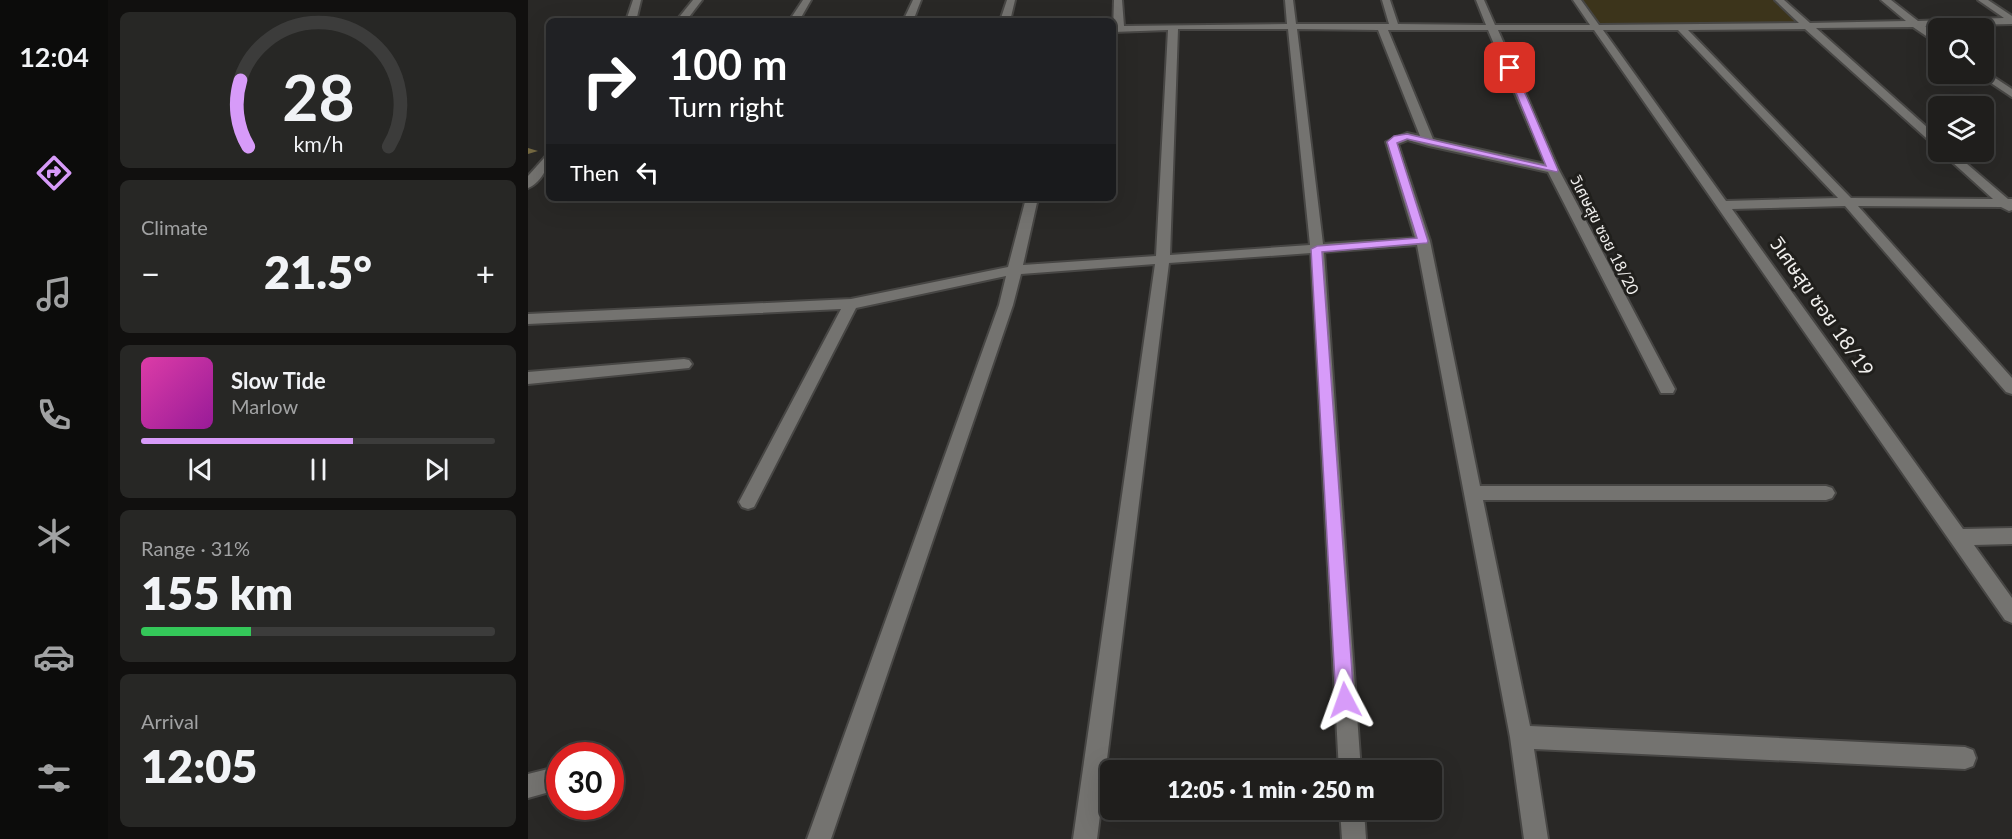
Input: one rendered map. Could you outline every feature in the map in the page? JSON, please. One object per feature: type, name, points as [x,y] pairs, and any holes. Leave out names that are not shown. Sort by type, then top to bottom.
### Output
[{"type":"street","points":[[632,18],[637,0]]},
{"type":"street","points":[[683,18],[698,0]]},
{"type":"street","points":[[796,18],[807,0]]},
{"type":"street","points":[[909,18],[917,0]]},
{"type":"street","points":[[1006,18],[1011,0]]},
{"type":"street","points":[[1118,0],[1116,29],[1291,26],[1915,24],[2012,20]]},
{"type":"street","points":[[1289,0],[1317,249],[1349,760]]},
{"type":"street","points":[[1386,0],[1394,27]]},
{"type":"street","name":"วิเศษสุข ซอย 18/20","points":[[1480,0],[1553,170],[1667,389]]},
{"type":"street","name":"วิเศษสุข ซอย 18/19","points":[[1577,0],[2012,614]]},
{"type":"street","points":[[1779,0],[1928,134]]},
{"type":"street","points":[[1885,0],[1928,34]]},
{"type":"street","points":[[1982,0],[2012,20]]},
{"type":"street","points":[[1679,26],[1848,202],[2012,388]]},
{"type":"street","points":[[1382,27],[1429,143]]},
{"type":"street","points":[[1085,839],[1163,258],[1173,28]]},
{"type":"street","points":[[1994,81],[2012,94]]},
{"type":"street","points":[[1536,839],[1521,737],[1423,241],[1392,142],[1407,136],[1429,143],[1553,170]]},
{"type":"street","points":[[528,183],[546,162]]},
{"type":"street","points":[[1959,162],[2010,206]]},
{"type":"street","points":[[819,839],[1006,304],[1031,201]]},
{"type":"street","points":[[1724,205],[1848,202],[2010,206]]},
{"type":"street","points":[[528,319],[851,304],[1013,270],[1423,241]]},
{"type":"street","points":[[748,502],[851,304]]},
{"type":"street","points":[[528,378],[684,364]]},
{"type":"street","points":[[1473,493],[1826,493]]},
{"type":"street","points":[[1958,537],[2012,536]]},
{"type":"street","points":[[1521,737],[1965,758]]},
{"type":"street","points":[[528,786],[546,781]]},
{"type":"street","points":[[1353,820],[1354,839]]},
{"type":"shaded area","points":[[1577,0],[1779,0],[1806,25],[1595,26]]},
{"type":"waterway","points":[[528,151],[534,151]]},
{"type":"route","points":[[1345,700],[1317,249],[1423,241],[1392,142],[1398,138],[1407,136],[1429,143],[1553,170],[1510,68]]}]
